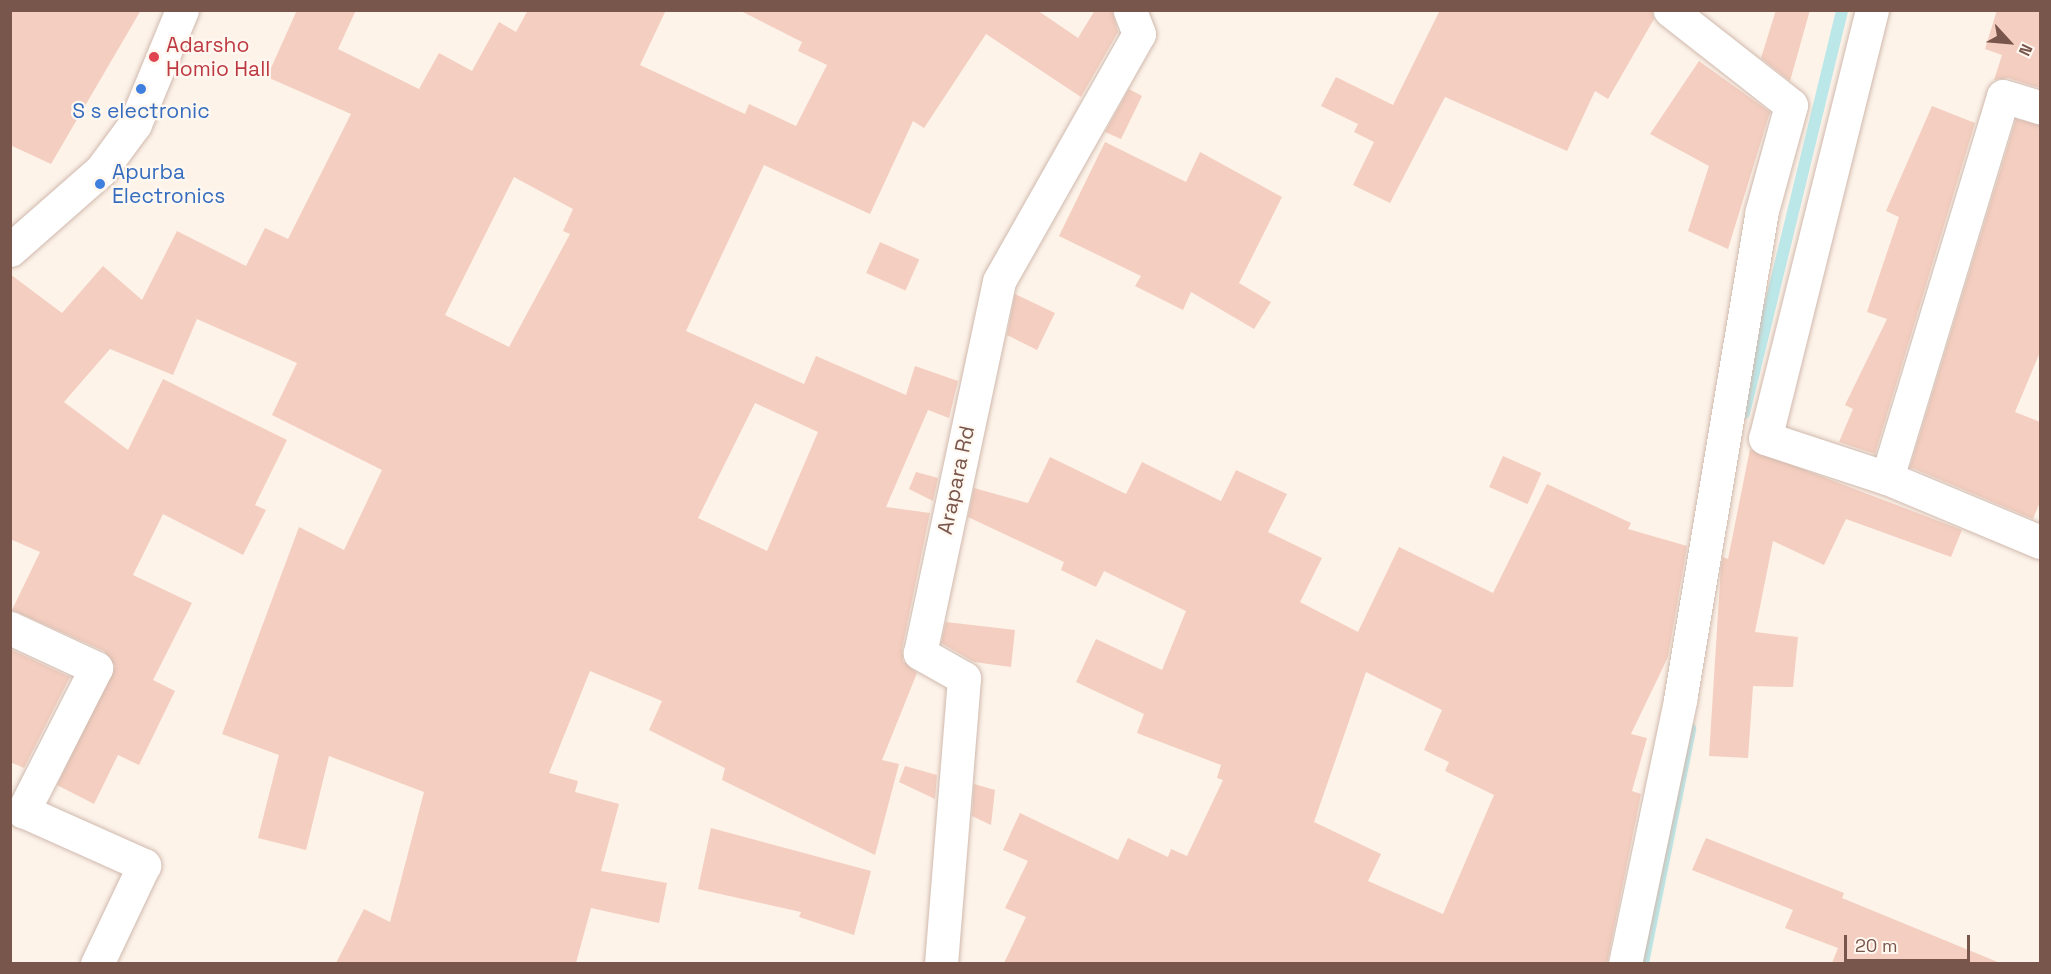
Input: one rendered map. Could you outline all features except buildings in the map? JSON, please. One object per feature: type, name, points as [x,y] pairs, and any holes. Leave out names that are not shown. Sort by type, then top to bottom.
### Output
[{"type":"street","points":[[10,250],[101,170],[135,124],[182,10]]},
{"type":"street","name":"Arapara Rd","points":[[941,963],[964,678],[920,653],[999,281],[1139,34],[1130,10]]},
{"type":"street","points":[[1625,963],[1680,700],[1761,214],[1791,105],[1670,10]]},
{"type":"street","points":[[1872,10],[1765,438],[1887,478],[2040,542]]},
{"type":"street","points":[[1887,478],[2003,96],[2040,107]]},
{"type":"street","points":[[10,628],[96,668],[17,823],[144,865],[97,963]]},
{"type":"waterway","points":[[1744,413],[1842,10]]},
{"type":"waterway","points":[[1643,963],[1690,729]]},
{"type":"place","name":"Adarsho Homio Hall","points":[[154,57]]},
{"type":"place","name":"S s electronic","points":[[141,89]]},
{"type":"place","name":"Apurba Electronics","points":[[100,184]]}]
